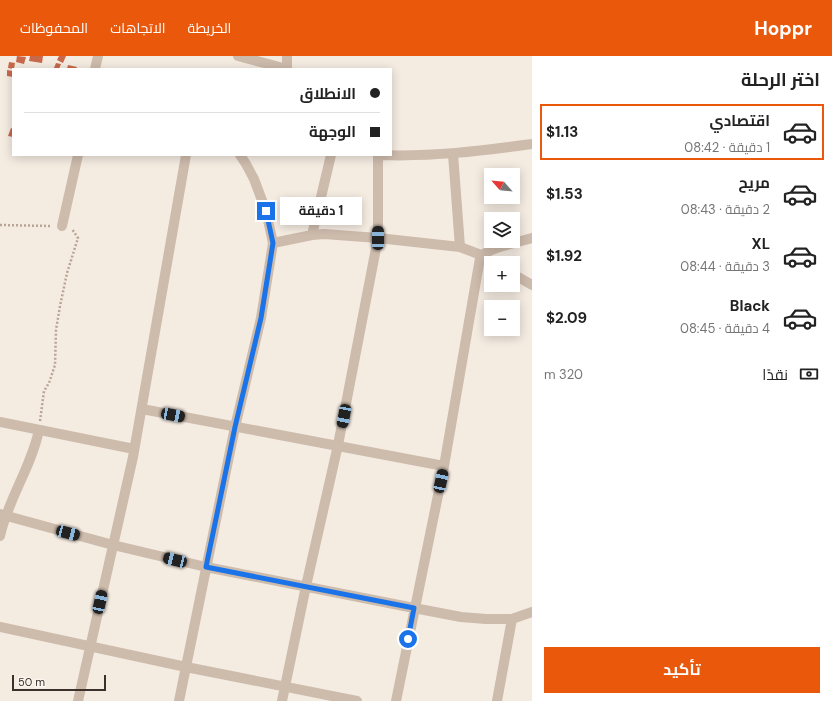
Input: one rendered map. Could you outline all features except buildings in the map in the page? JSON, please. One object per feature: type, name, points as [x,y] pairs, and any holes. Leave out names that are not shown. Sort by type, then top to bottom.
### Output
[{"type":"street","points":[[95,68],[98,56]]},
{"type":"street","points":[[238,56],[283,68]]},
{"type":"street","points":[[287,56],[287,68]]},
{"type":"street","points":[[392,156],[453,154],[532,144]]},
{"type":"street","points":[[453,154],[460,247]]},
{"type":"street","points":[[62,226],[78,156]]},
{"type":"street","points":[[78,701],[142,409],[186,156]]},
{"type":"street","points":[[179,701],[235,427],[261,318],[273,243],[266,211],[254,178],[241,156]]},
{"type":"street","points":[[312,235],[331,156]]},
{"type":"street","points":[[282,701],[338,445],[378,238],[379,156]]},
{"type":"street","points":[[273,243],[324,234],[460,247],[484,257]]},
{"type":"street","points":[[396,701],[444,466],[481,255],[491,250],[532,238]]},
{"type":"street","points":[[520,278],[532,285]]},
{"type":"street","points":[[142,409],[444,466]]},
{"type":"street","points":[[0,422],[134,449]]},
{"type":"street","points":[[0,536],[3,515],[10,504],[32,457],[39,430]]},
{"type":"street","points":[[3,515],[113,545],[206,567],[461,617],[512,619],[532,612]]},
{"type":"street","points":[[497,701],[512,619]]},
{"type":"street","points":[[0,627],[186,667],[357,701]]},
{"type":"path","points":[[0,225],[62,226],[72,229],[78,238],[67,274],[60,306],[56,330],[55,365],[49,383],[44,390],[39,430]]},
{"type":"route","points":[[266,211],[273,243],[268,278],[261,318],[235,427],[206,567],[414,608],[408,639]]}]
